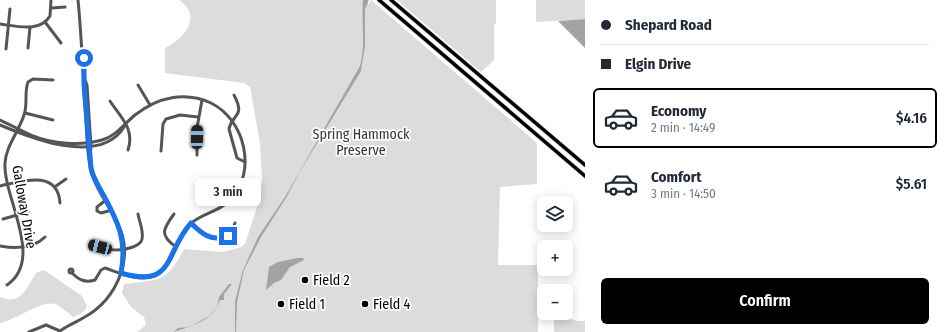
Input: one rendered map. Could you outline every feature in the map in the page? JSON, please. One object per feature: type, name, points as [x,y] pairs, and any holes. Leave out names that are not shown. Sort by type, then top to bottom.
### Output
[{"type":"main road","points":[[392,0],[585,166]]},
{"type":"main road","points":[[380,1],[585,176]]},
{"type":"street","points":[[0,24],[30,27],[40,25],[50,16],[52,8],[51,0]]},
{"type":"street","points":[[30,332],[46,325],[60,332],[99,307],[112,292],[121,273],[124,250],[120,228],[112,210],[92,175],[78,0]]},
{"type":"street","points":[[52,8],[65,7]]},
{"type":"street","points":[[6,49],[10,9]]},
{"type":"street","points":[[45,22],[61,43]]},
{"type":"street","points":[[28,48],[30,27]]},
{"type":"street","name":"Galloway Drive","points":[[7,285],[19,272],[22,259],[22,247],[8,184],[5,161],[25,113],[28,82],[33,79],[53,80]]},
{"type":"street","points":[[138,86],[150,105]]},
{"type":"street","points":[[234,95],[238,104],[239,112],[229,128],[231,142],[237,158],[240,161],[245,162]]},
{"type":"street","points":[[0,125],[34,137],[52,141],[89,144],[110,137],[150,105],[175,97],[190,97],[217,106],[233,121],[240,134],[244,149],[245,162],[240,185],[235,194],[226,204],[191,223],[167,265],[157,275],[140,278],[105,268],[101,270],[95,280],[81,281],[72,273]]},
{"type":"street","points":[[197,155],[198,117],[202,100]]},
{"type":"street","points":[[110,101],[126,124],[131,137],[128,150]]},
{"type":"street","points":[[25,113],[53,120]]},
{"type":"street","points":[[161,151],[163,124],[166,119],[180,115],[198,117]]},
{"type":"street","points":[[0,120],[18,131]]},
{"type":"street","points":[[56,186],[66,179]]},
{"type":"street","points":[[0,186],[26,180],[49,182],[56,186],[60,195],[60,203]]},
{"type":"street","points":[[204,193],[224,182],[240,185]]},
{"type":"street","points":[[106,200],[99,204],[97,211],[101,214],[112,210]]},
{"type":"street","points":[[3,219],[28,212]]},
{"type":"street","points":[[90,244],[116,251],[124,250],[138,244],[142,238],[138,214]]},
{"type":"street","points":[[174,214],[164,232],[166,239],[176,247]]},
{"type":"street","points":[[191,223],[202,234],[218,239],[231,233],[235,223]]},
{"type":"street","points":[[0,246],[22,247],[34,245],[44,237]]},
{"type":"green space","name":"Spring Hammock Preserve","points":[[179,0],[364,0],[369,4],[371,0],[537,143],[537,184],[500,187],[498,265],[537,265],[538,332],[137,332],[146,325],[144,317],[131,307],[122,293],[124,284],[161,278],[172,269],[184,249],[223,252],[241,247],[245,244],[259,201],[262,179],[260,143],[250,87],[244,83],[165,73],[165,48],[179,39],[188,27],[190,13],[186,6]]},
{"type":"green space","points":[[397,0],[496,0],[494,60],[481,72]]},
{"type":"green space","points":[[536,0],[585,0],[585,19],[536,22]]},
{"type":"green space","points":[[44,270],[82,296],[87,306],[85,310],[73,317],[57,305],[49,304],[36,307],[0,323],[0,297],[14,299],[18,297],[26,290],[36,273]]},
{"type":"green space","points":[[554,320],[585,321],[585,332],[554,332]]},
{"type":"shaded area","points":[[363,0],[369,0],[365,9],[365,46],[361,71],[299,173],[286,198],[261,237],[244,270],[237,302],[235,332],[235,301],[243,270],[258,237],[285,197],[360,66],[363,50]]},
{"type":"shaded area","points":[[585,19],[585,48],[558,21]]},
{"type":"shaded area","points":[[303,258],[304,260],[290,267],[281,280],[274,283],[266,290],[269,267],[278,262]]},
{"type":"shaded area","points":[[229,284],[232,284],[224,294],[224,300],[220,300],[217,306],[219,297]]},
{"type":"shaded area","points":[[209,316],[201,322],[192,326]]},
{"type":"shaded area","points":[[188,327],[180,330],[173,332],[178,328]]},
{"type":"place","name":"Field 2","points":[[305,280]]},
{"type":"place","name":"Field 1","points":[[281,304]]},
{"type":"place","name":"Field 4","points":[[365,304]]},
{"type":"route","points":[[84,58],[84,85],[88,146],[92,175],[112,210],[120,228],[124,250],[121,273],[140,278],[157,275],[167,265],[186,228],[191,223],[207,237],[218,239],[228,236]]}]
